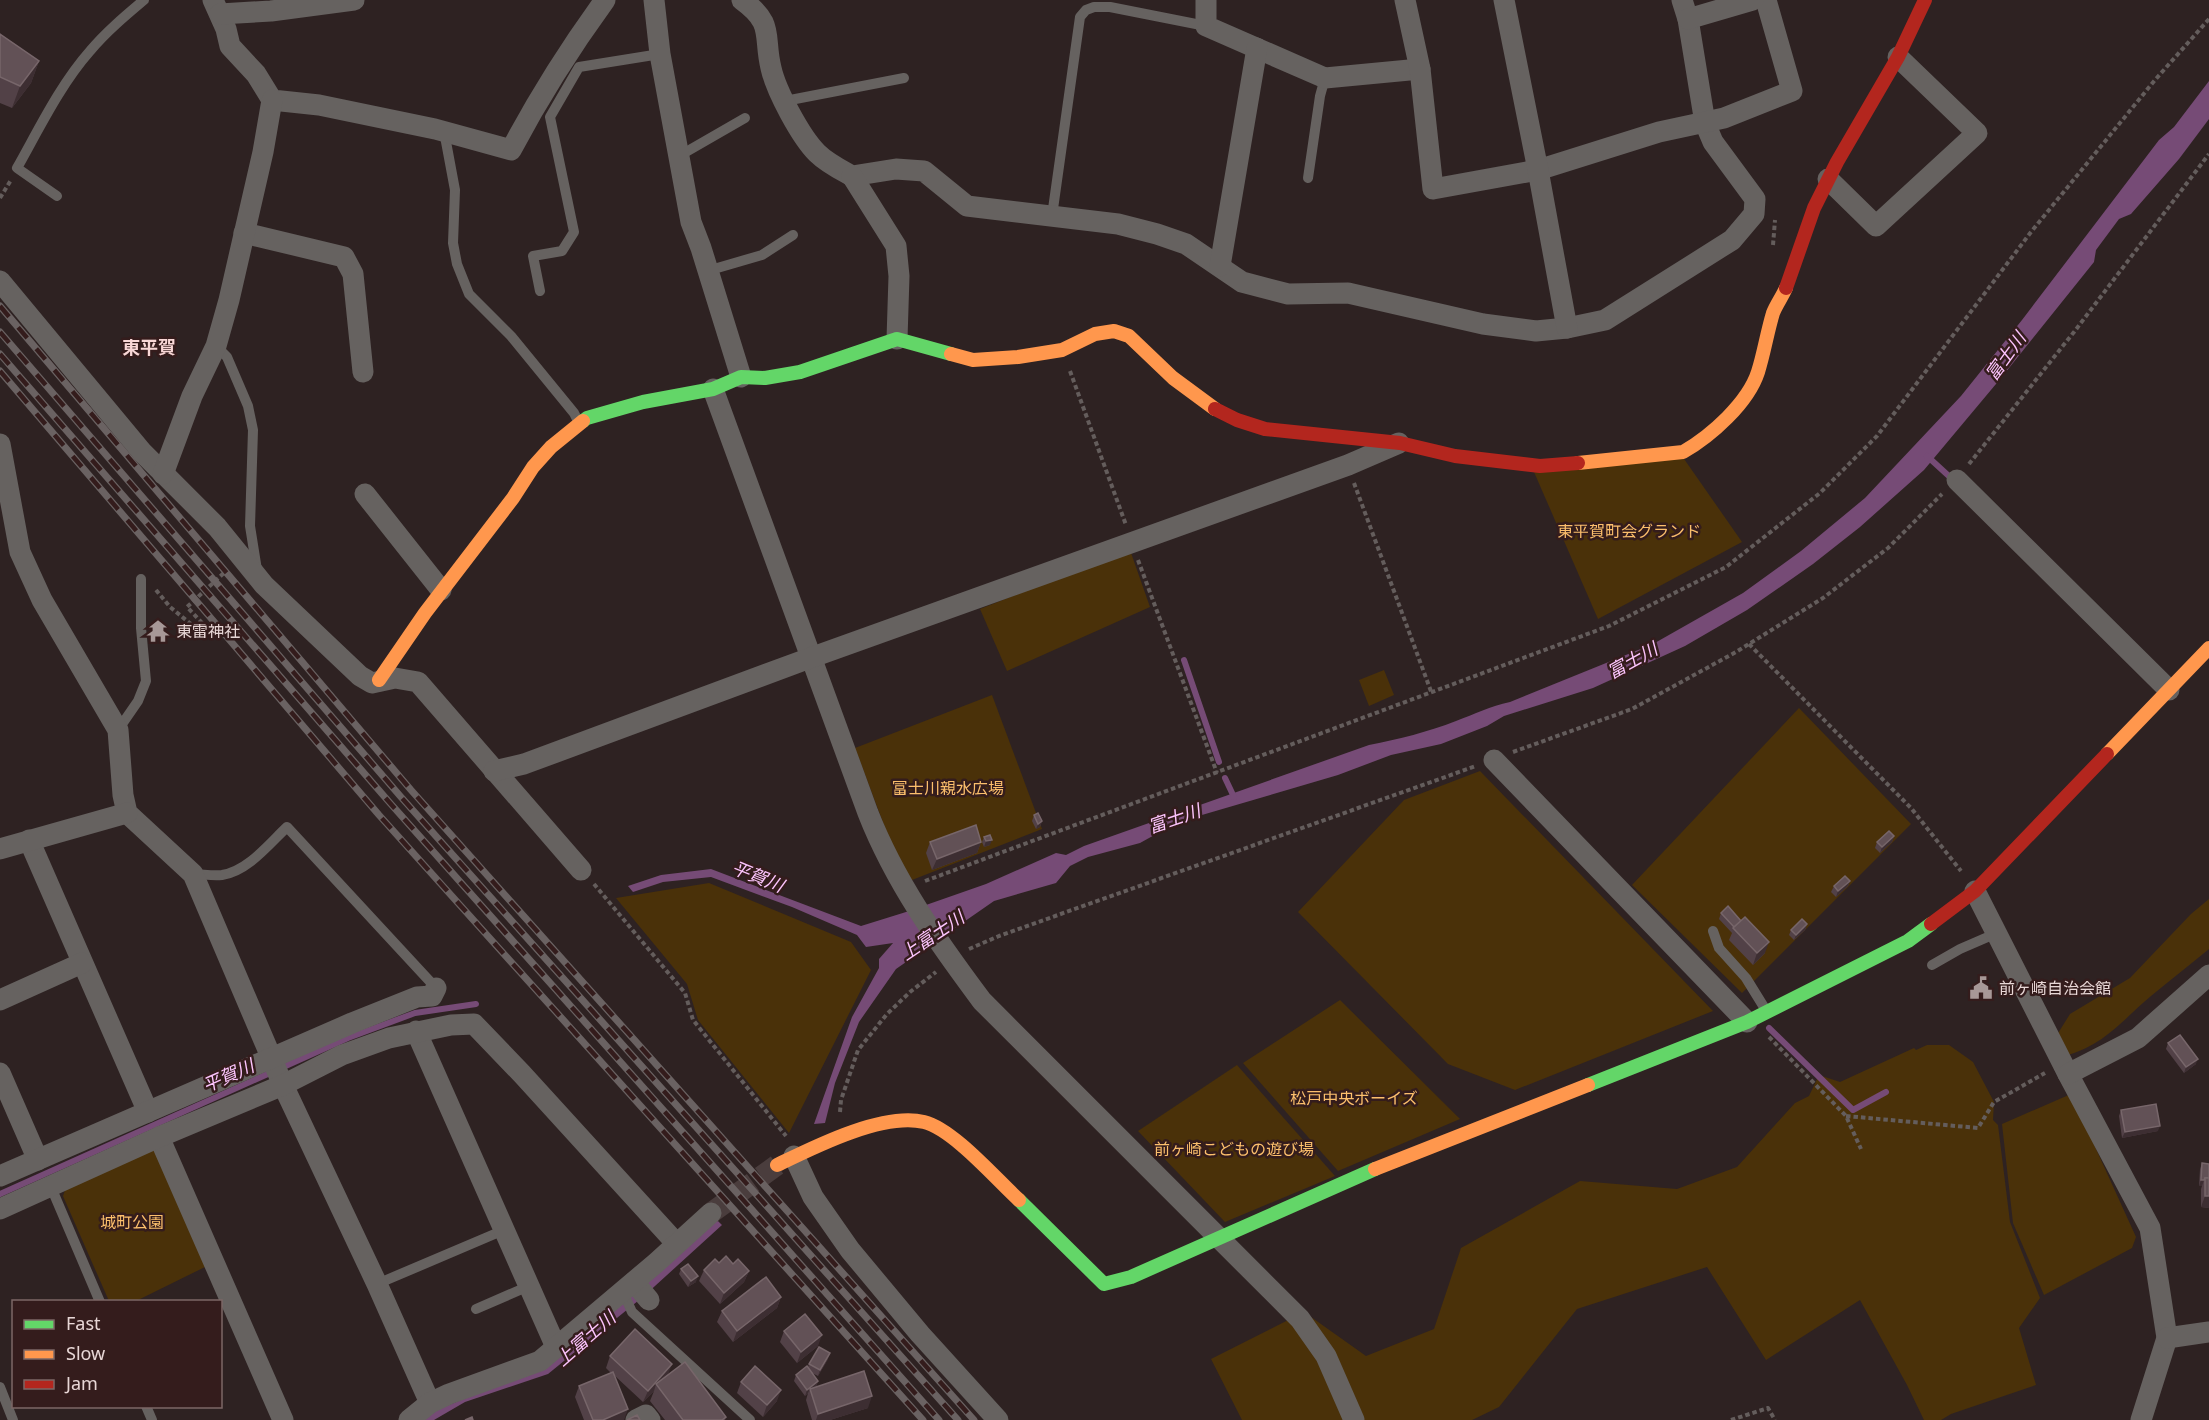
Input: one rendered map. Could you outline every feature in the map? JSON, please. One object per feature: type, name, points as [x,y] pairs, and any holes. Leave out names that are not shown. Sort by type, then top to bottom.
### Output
[{"type":"street","points":[[163,474],[192,396],[216,346],[229,300],[263,152],[272,100],[256,74],[230,46],[216,7],[271,11],[354,0]]},
{"type":"street","points":[[272,100],[319,105],[444,131],[512,150],[550,80],[605,0]]},
{"type":"street","points":[[654,0],[660,54],[691,222],[741,377]]},
{"type":"street","points":[[742,0],[764,21],[768,34],[771,69],[794,120],[817,153],[852,176],[896,246],[899,286],[897,339]]},
{"type":"street","points":[[1206,0],[1206,26],[1325,78],[1420,69]]},
{"type":"street","points":[[1405,0],[1420,69],[1433,189],[1538,170],[1659,132],[1724,118],[1792,91],[1766,0]]},
{"type":"street","points":[[1504,0],[1567,328]]},
{"type":"street","points":[[852,176],[896,169],[924,171],[967,206],[1119,224],[1157,234],[1186,244],[1242,282],[1288,294],[1348,293],[1483,324],[1536,331],[1567,328],[1605,320],[1732,240],[1754,214],[1755,199],[1713,142],[1705,123],[1685,10],[1753,0]]},
{"type":"street","points":[[379,680],[441,590],[513,498],[533,467],[551,447],[587,418],[608,411],[713,389],[741,377],[765,378],[800,372],[897,339],[973,360],[1018,357],[1062,350],[1095,334],[1114,331],[1129,336],[1173,378],[1208,406],[1237,420],[1266,429],[1400,443],[1455,456],[1540,466],[1630,459],[1683,452],[1695,445],[1739,405],[1750,388],[1757,374],[1774,310],[1784,293],[1814,208],[1828,179],[1898,57],[1925,0]]},
{"type":"street","points":[[1220,266],[1257,48]]},
{"type":"street","points":[[1828,179],[1876,226],[1977,132],[1898,57]]},
{"type":"street","points":[[244,233],[344,257],[353,274],[363,372]]},
{"type":"street","points":[[0,281],[142,452],[217,527],[259,580],[360,676],[372,683],[394,678],[418,682],[581,870]]},
{"type":"street","points":[[713,389],[875,832],[904,889],[982,1002],[1300,1319],[1326,1356],[1354,1420]]},
{"type":"street","points":[[494,771],[524,764],[810,658],[1348,465],[1400,443]]},
{"type":"street","points":[[0,444],[4,493],[20,552],[42,600],[118,730],[123,795],[127,813],[193,874],[283,1085],[377,1284],[430,1403]]},
{"type":"street","points":[[1957,480],[2169,690]]},
{"type":"street","points":[[365,494],[441,590]]},
{"type":"street","points":[[998,1420],[920,1334],[850,1250],[813,1197],[790,1158],[837,1137],[903,1119],[926,1122],[958,1141],[1104,1284],[1131,1277],[1381,1166],[1749,1021],[1908,941],[1975,891],[2209,648]]},
{"type":"street","points":[[1494,760],[1749,1021]]},
{"type":"street","points":[[0,849],[127,813]]},
{"type":"street","points":[[29,840],[148,1112]]},
{"type":"street","points":[[1975,891],[2150,1228],[2167,1338],[2137,1417]]},
{"type":"street","points":[[0,1000],[82,963]]},
{"type":"street","points":[[2066,1069],[2138,1038],[2209,975]]},
{"type":"street","points":[[0,1176],[417,997],[432,996],[436,988]]},
{"type":"street","points":[[0,1209],[159,1137],[283,1085],[342,1055],[388,1038],[451,1025],[474,1024],[522,1074],[672,1249],[684,1271]]},
{"type":"street","points":[[416,1032],[556,1347]]},
{"type":"street","points":[[0,1073],[38,1160]]},
{"type":"street","points":[[159,1137],[283,1420]]},
{"type":"street","points":[[409,1420],[430,1403],[449,1394],[540,1361],[631,1286],[711,1213]]},
{"type":"street","points":[[631,1286],[640,1306]]},
{"type":"street","points":[[2167,1338],[2209,1332]]},
{"type":"street","points":[[636,1420],[646,1415],[651,1420]]},
{"type":"lane","points":[[57,196],[17,168],[74,72],[97,44],[144,0]]},
{"type":"lane","points":[[1052,216],[1080,17],[1086,10],[1094,7],[1110,7],[1206,26]]},
{"type":"lane","points":[[540,291],[533,256],[562,251],[574,232],[550,117],[579,67],[660,54]]},
{"type":"lane","points":[[785,101],[904,78]]},
{"type":"lane","points":[[1308,178],[1320,96],[1325,78]]},
{"type":"lane","points":[[679,156],[745,118]]},
{"type":"lane","points":[[444,131],[455,190],[453,243],[457,264],[470,294],[511,336],[574,413],[579,424]]},
{"type":"lane","points":[[707,271],[762,255],[794,235]]},
{"type":"lane","points":[[216,346],[227,357],[248,406],[253,430],[250,526],[259,580]]},
{"type":"lane","points":[[118,730],[138,701],[146,681],[141,628],[141,579]]},
{"type":"lane","points":[[193,874],[230,873],[249,862],[287,826],[436,988]]},
{"type":"lane","points":[[1713,931],[1719,948],[1746,978],[1767,1012]]},
{"type":"lane","points":[[1932,965],[1959,949],[1997,933]]},
{"type":"lane","points":[[51,1187],[99,1300]]},
{"type":"lane","points":[[377,1284],[504,1230]]},
{"type":"lane","points":[[476,1309],[529,1286]]},
{"type":"lane","points":[[640,1306],[750,1420]]},
{"type":"lane","points":[[0,1387],[13,1420]]},
{"type":"path","points":[[904,889],[1432,694],[1609,626],[1726,567],[1820,493],[1877,436],[2031,232],[2155,80],[2209,19]]},
{"type":"path","points":[[837,1137],[841,1100],[858,1050],[887,1014],[910,992],[951,960],[999,936],[1632,710],[1749,644],[1823,598],[1888,548],[1957,480],[2209,154]]},
{"type":"path","points":[[1062,350],[1217,773]]},
{"type":"path","points":[[1348,465],[1432,694]]},
{"type":"path","points":[[170,607],[197,629],[204,625],[187,607],[229,568]]},
{"type":"path","points":[[1749,644],[1911,808],[1975,891]]},
{"type":"path","points":[[599,890],[685,993],[693,1020],[790,1158]]},
{"type":"path","points":[[1749,1021],[1846,1116],[1861,1149]]},
{"type":"path","points":[[1846,1116],[1978,1128],[1994,1102],[2066,1069]]},
{"type":"path","points":[[1731,1420],[1768,1408],[1775,1420]]},
{"type":"green space","name":"東平賀町会グランド","points":[[1682,456],[1742,542],[1598,619],[1534,472]]},
{"type":"green space","points":[[1130,550],[1150,607],[1007,671],[980,609]]},
{"type":"green space","points":[[1384,670],[1394,695],[1369,706],[1359,680]]},
{"type":"green space","name":"富士川親水広場","points":[[992,695],[1042,829],[912,880],[893,849],[855,748]]},
{"type":"green space","points":[[1799,708],[1911,824],[1742,993],[1632,885]]},
{"type":"green space","points":[[1480,771],[1713,1011],[1515,1090],[1448,1064],[1298,912],[1404,800]]},
{"type":"green space","points":[[709,883],[851,942],[871,970],[789,1133],[698,1020],[687,984],[616,898]]},
{"type":"green space","points":[[2209,899],[2209,949],[2102,1039],[2065,1056],[2055,1038],[2070,1014],[2130,978],[2191,914]]},
{"type":"green space","name":"松戸中央ボーイズ","points":[[1340,1000],[1460,1119],[1338,1171],[1243,1063]]},
{"type":"green space","points":[[1927,1045],[1949,1045],[1973,1062],[1994,1102],[1993,1120],[1998,1125],[2010,1222],[2040,1298],[2019,1328],[2036,1385],[1951,1414],[1941,1420],[1924,1420],[1860,1300],[1766,1360],[1707,1267],[1577,1309],[1499,1407],[1472,1420],[1242,1420],[1211,1359],[1304,1312],[1366,1356],[1434,1329],[1461,1248],[1580,1181],[1677,1189],[1737,1167],[1795,1103],[1809,1096],[1819,1075],[1840,1082],[1914,1048],[1916,1050]]},
{"type":"green space","name":"前ヶ崎こどもの遊び場","points":[[1237,1065],[1335,1176],[1225,1222],[1138,1131]]},
{"type":"green space","points":[[2071,1094],[2136,1237],[2132,1248],[2044,1295],[2013,1223],[2002,1124]]},
{"type":"green space","name":"城町公園","points":[[149,1149],[160,1152],[207,1266],[138,1300],[109,1300],[63,1196],[67,1185]]},
{"type":"water","points":[[2209,81],[2209,119],[2179,159],[2131,214],[2119,219],[2096,250],[2094,262],[2001,378],[1924,470],[1860,527],[1813,564],[1747,610],[1685,646],[1593,688],[1504,716],[1487,726],[1441,744],[1391,755],[1338,775],[1178,822],[1140,843],[1088,857],[1070,866],[1056,883],[994,901],[896,969],[859,1022],[835,1083],[825,1123],[814,1124],[852,1017],[879,968],[879,959],[893,943],[866,947],[857,935],[792,907],[711,877],[663,882],[633,892],[628,886],[661,875],[711,869],[861,926],[986,884],[1056,853],[1066,855],[1084,846],[1369,745],[1424,732],[1510,702],[1653,644],[1743,593],[1801,551],[1865,498],[1961,396],[2159,140],[2174,127]]},
{"type":"water","name":"上富士川","points":[[717,1220],[722,1225],[644,1296],[548,1374],[465,1402],[434,1420],[420,1420],[427,1414],[512,1379]]},
{"type":"building","points":[[0,34],[39,61],[20,86],[0,77]]},
{"type":"building","points":[[1038,813],[1042,821],[1038,824],[1034,815]]},
{"type":"building","points":[[976,825],[981,842],[937,859],[930,842]]},
{"type":"building","points":[[1889,831],[1894,836],[1882,847],[1877,842]]},
{"type":"building","points":[[990,835],[992,840],[986,841],[984,837]]},
{"type":"building","points":[[1845,876],[1850,881],[1838,891],[1834,886]]},
{"type":"building","points":[[1728,906],[1741,921],[1734,927],[1721,913]]},
{"type":"building","points":[[1745,917],[1769,942],[1757,953],[1733,928]]},
{"type":"building","points":[[1802,919],[1807,924],[1796,935],[1791,930]]},
{"type":"building","points":[[2180,1035],[2198,1059],[2186,1067],[2168,1043]]},
{"type":"building","points":[[2156,1104],[2160,1126],[2125,1132],[2121,1110]]},
{"type":"building","points":[[2202,1163],[2209,1164],[2209,1178],[2204,1180],[2201,1180]]},
{"type":"building","points":[[2205,1178],[2209,1178],[2209,1196],[2205,1196]]},
{"type":"building","points":[[726,1256],[733,1264],[738,1259],[749,1271],[724,1293],[704,1270],[715,1259],[719,1263]]},
{"type":"building","points":[[688,1264],[698,1276],[691,1281],[681,1269]]},
{"type":"building","points":[[766,1277],[781,1297],[737,1331],[722,1311]]},
{"type":"building","points":[[805,1314],[822,1335],[801,1352],[784,1331]]},
{"type":"building","points":[[635,1329],[672,1364],[648,1391],[610,1356]]},
{"type":"building","points":[[819,1347],[830,1353],[820,1370],[809,1364]]},
{"type":"building","points":[[685,1362],[726,1417],[722,1420],[683,1420],[656,1384]]},
{"type":"building","points":[[755,1366],[781,1390],[767,1405],[741,1382]]},
{"type":"building","points":[[807,1366],[818,1381],[807,1390],[796,1375]]},
{"type":"building","points":[[864,1371],[872,1396],[818,1414],[810,1389]]},
{"type":"building","points":[[613,1372],[628,1409],[603,1420],[593,1420],[579,1386]]},
{"type":"building","points":[[637,1415],[640,1420],[627,1420]]},
{"type":"waterway","points":[[1927,456],[1951,478]]},
{"type":"waterway","points":[[1184,660],[1219,762]]},
{"type":"waterway","points":[[1225,778],[1234,797]]},
{"type":"waterway","name":"平賀川","points":[[0,1194],[348,1038],[415,1013],[476,1004]]},
{"type":"waterway","points":[[1769,1028],[1853,1110],[1886,1092]]},
{"type":"tunnel","points":[[711,1213],[777,1165]]},
{"type":"railway","points":[[0,306],[411,790],[974,1420]]},
{"type":"railway","points":[[0,332],[401,797],[958,1420]]},
{"type":"railway","points":[[0,354],[390,803],[939,1420]]},
{"type":"railway","points":[[0,371],[379,815],[923,1420]]},
{"type":"traffic: fast","points":[[583,421],[643,402],[713,389],[741,377],[765,378],[800,372],[897,339],[951,354]]},
{"type":"traffic: fast","points":[[1588,1085],[1747,1022],[1908,941],[1931,924]]},
{"type":"traffic: fast","points":[[1019,1200],[1104,1284],[1131,1277],[1375,1169]]},
{"type":"traffic: slow","points":[[1578,463],[1683,452],[1716,428],[1737,407],[1753,384],[1773,313],[1786,288]]},
{"type":"traffic: slow","points":[[951,354],[973,360],[1018,357],[1062,350],[1095,334],[1114,331],[1129,336],[1173,378],[1215,409]]},
{"type":"traffic: slow","points":[[379,680],[425,613],[513,498],[533,467],[551,447],[583,421]]},
{"type":"traffic: slow","points":[[2107,754],[2209,648]]},
{"type":"traffic: slow","points":[[1375,1169],[1588,1085]]},
{"type":"traffic: slow","points":[[777,1165],[829,1141],[869,1126],[907,1120],[924,1122],[935,1126],[961,1144],[1019,1200]]},
{"type":"traffic: jam","points":[[1786,288],[1814,208],[1837,162],[1898,57],[1925,0]]},
{"type":"traffic: jam","points":[[1215,409],[1237,420],[1265,429],[1400,443],[1455,456],[1540,466],[1578,463]]},
{"type":"traffic: jam","points":[[1931,924],[1975,891],[2107,754]]},
{"type":"place","name":"東雷神社","points":[[158,631]]},
{"type":"place","name":"前ヶ崎自治会館","points":[[1981,988]]},
{"type":"district","name":"東平賀","points":[[149,347]]},
{"type":"water label","name":"富士川","points":[[2005,356]]},
{"type":"water label","name":"富士川","points":[[1632,660]]},
{"type":"water label","name":"富士川","points":[[1174,818]]}]
